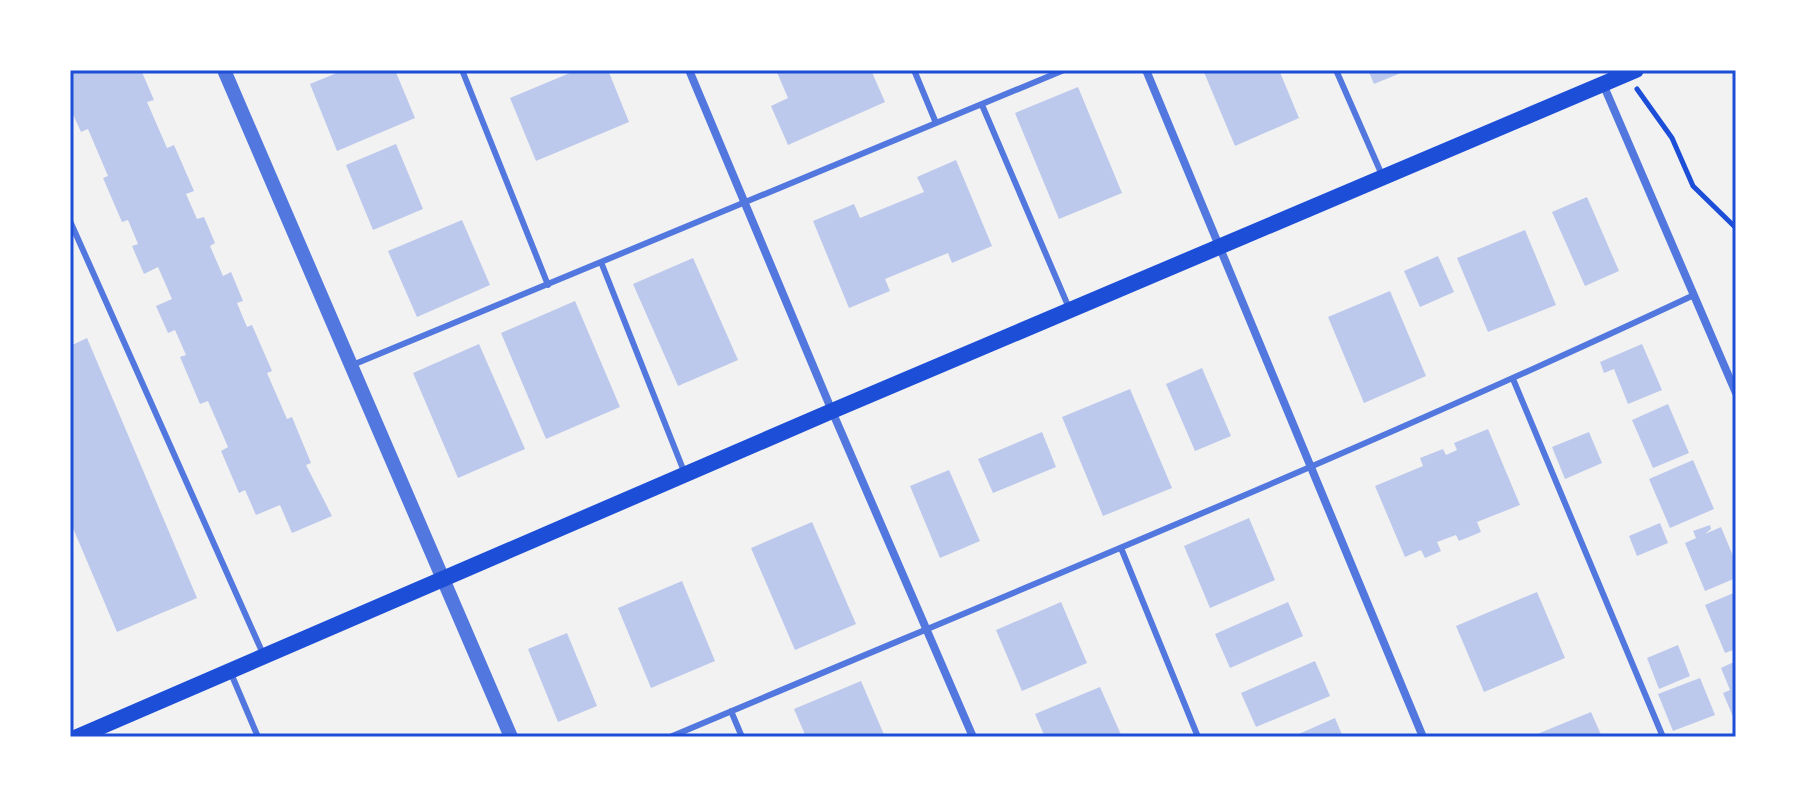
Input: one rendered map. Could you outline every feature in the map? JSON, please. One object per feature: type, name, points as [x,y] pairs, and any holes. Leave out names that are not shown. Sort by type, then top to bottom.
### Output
[{"type":"main road","points":[[77,737],[832,411],[1636,70]]},
{"type":"street","points":[[224,70],[511,737]]},
{"type":"street","points":[[689,70],[973,737]]},
{"type":"street","points":[[1146,70],[1423,737]]},
{"type":"street","points":[[1603,84],[1736,393]]},
{"type":"lane","points":[[462,70],[548,285]]},
{"type":"lane","points":[[914,70],[936,123]]},
{"type":"lane","points":[[350,366],[1064,70]]},
{"type":"lane","points":[[1336,70],[1384,178]]},
{"type":"lane","points":[[982,105],[1070,311]]},
{"type":"lane","points":[[70,221],[264,656]]},
{"type":"lane","points":[[601,262],[685,474]]},
{"type":"lane","points":[[670,737],[1311,469],[1694,295]]},
{"type":"lane","points":[[1513,379],[1663,737]]},
{"type":"lane","points":[[1121,548],[1198,737]]},
{"type":"lane","points":[[230,671],[258,737]]},
{"type":"lane","points":[[731,711],[742,737]]},
{"type":"path","points":[[1655,112],[1672,138],[1693,186],[1736,228]]},
{"type":"building","points":[[70,70],[141,70],[154,100],[147,102],[167,148],[174,145],[194,191],[186,194],[197,219],[204,217],[215,243],[210,246],[223,276],[231,272],[243,301],[237,303],[247,327],[252,325],[272,371],[267,373],[287,419],[292,417],[311,463],[306,465],[332,516],[292,533],[280,505],[256,515],[245,490],[239,493],[221,451],[228,447],[208,401],[200,404],[180,357],[186,355],[175,330],[168,333],[156,306],[172,299],[158,267],[144,274],[132,246],[138,244],[128,220],[122,222],[103,178],[108,176],[88,129],[81,132],[70,108]]},
{"type":"building","points":[[344,70],[395,70],[415,118],[337,151],[310,84]]},
{"type":"building","points":[[577,70],[608,70],[629,122],[536,161],[510,98]]},
{"type":"building","points":[[776,70],[871,70],[885,102],[788,145],[771,106],[788,98]]},
{"type":"building","points":[[1203,70],[1279,70],[1299,118],[1235,146]]},
{"type":"building","points":[[1368,70],[1408,70],[1374,84]]},
{"type":"building","points":[[1078,87],[1122,193],[1059,219],[1015,113]]},
{"type":"building","points":[[396,144],[423,209],[373,230],[346,165]]},
{"type":"building","points":[[956,160],[992,246],[952,263],[948,253],[885,279],[890,291],[849,308],[813,221],[854,204],[860,218],[924,192],[917,177]]},
{"type":"building","points":[[1587,197],[1619,271],[1585,286],[1552,212]]},
{"type":"building","points":[[462,220],[490,285],[417,317],[388,251]]},
{"type":"building","points":[[1525,230],[1556,305],[1488,332],[1457,258]]},
{"type":"building","points":[[1438,256],[1454,292],[1420,307],[1404,271]]},
{"type":"building","points":[[693,258],[738,360],[678,386],[633,284]]},
{"type":"building","points":[[1390,291],[1426,376],[1364,403],[1328,317]]},
{"type":"building","points":[[575,301],[620,407],[546,439],[501,333]]},
{"type":"building","points":[[87,338],[197,598],[117,632],[70,521],[70,346]]},
{"type":"building","points":[[479,344],[525,449],[458,478],[413,373]]},
{"type":"building","points":[[1642,344],[1662,390],[1628,404],[1614,369],[1604,373],[1600,362]]},
{"type":"building","points":[[1202,368],[1231,436],[1195,451],[1166,384]]},
{"type":"building","points":[[1130,389],[1172,488],[1103,516],[1062,417]]},
{"type":"building","points":[[1668,404],[1689,453],[1653,468],[1632,420]]},
{"type":"building","points":[[1488,429],[1520,505],[1477,522],[1481,532],[1459,541],[1456,535],[1437,542],[1441,551],[1425,558],[1421,550],[1405,557],[1375,486],[1423,466],[1420,458],[1443,449],[1446,455],[1457,450],[1454,443]]},
{"type":"building","points":[[1042,432],[1056,467],[993,493],[978,459]]},
{"type":"building","points":[[1589,432],[1602,463],[1565,479],[1552,447]]},
{"type":"building","points":[[1693,460],[1714,509],[1670,528],[1649,479]]},
{"type":"building","points":[[949,470],[980,541],[940,558],[910,486]]},
{"type":"building","points":[[1249,518],[1275,580],[1210,608],[1184,546]]},
{"type":"building","points":[[812,522],[856,624],[795,650],[751,548]]},
{"type":"building","points":[[1660,523],[1668,543],[1637,556],[1629,536]]},
{"type":"building","points":[[1710,525],[1711,529],[1705,534],[1721,527],[1736,563],[1736,578],[1705,591],[1685,543],[1696,538],[1693,531]]},
{"type":"building","points":[[682,581],[715,661],[651,688],[618,608]]},
{"type":"building","points":[[1537,592],[1565,658],[1484,692],[1456,626]]},
{"type":"building","points":[[1736,592],[1736,649],[1725,653],[1705,605]]},
{"type":"building","points":[[1061,602],[1087,663],[1022,691],[996,630]]},
{"type":"building","points":[[1288,602],[1303,636],[1230,668],[1215,634]]},
{"type":"building","points":[[567,633],[597,706],[558,722],[528,649]]},
{"type":"building","points":[[1678,645],[1690,676],[1659,689],[1647,658]]},
{"type":"building","points":[[1315,661],[1330,696],[1256,727],[1241,693]]},
{"type":"building","points":[[1736,661],[1736,724],[1723,693],[1730,690],[1721,668]]},
{"type":"building","points":[[1700,678],[1715,715],[1673,731],[1658,694]]},
{"type":"building","points":[[861,681],[885,737],[806,737],[794,709]]},
{"type":"building","points":[[1100,687],[1122,737],[1045,737],[1035,714]]},
{"type":"building","points":[[1591,712],[1602,737],[1530,737]]},
{"type":"building","points":[[1335,718],[1343,737],[1292,737]]}]
